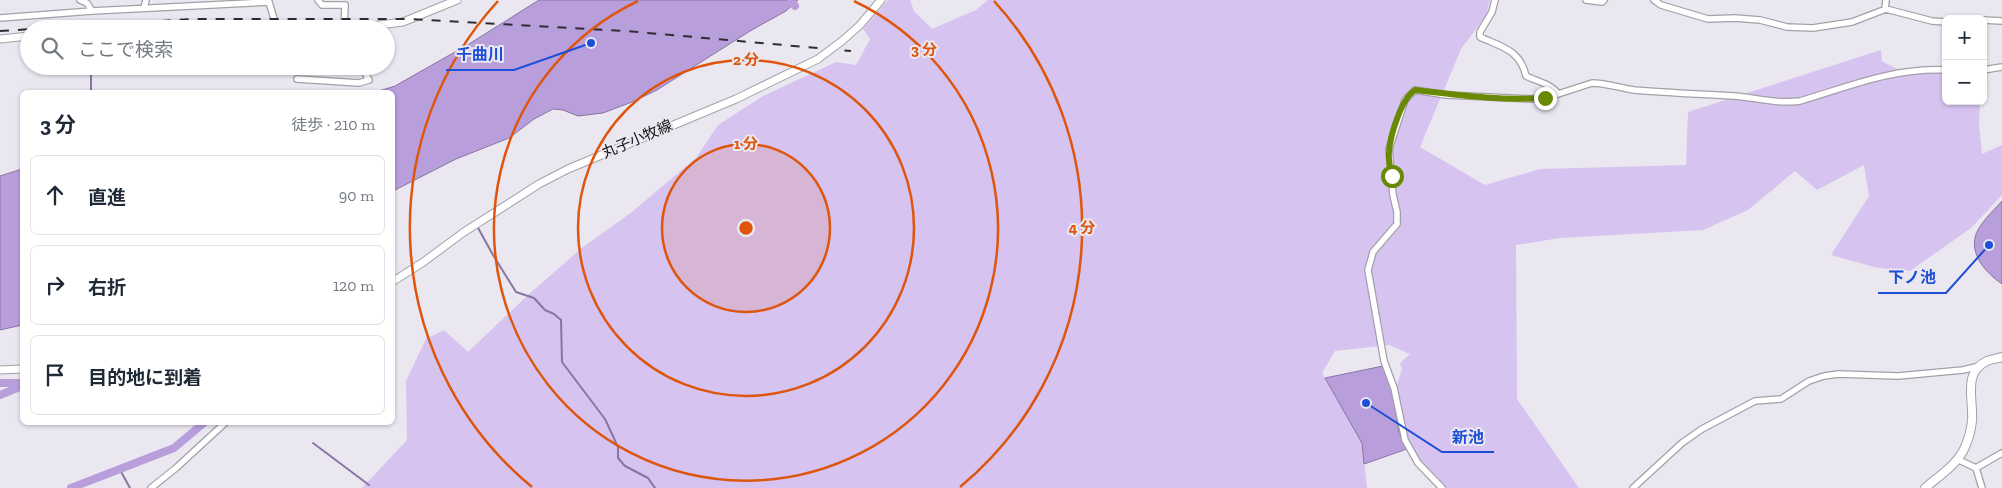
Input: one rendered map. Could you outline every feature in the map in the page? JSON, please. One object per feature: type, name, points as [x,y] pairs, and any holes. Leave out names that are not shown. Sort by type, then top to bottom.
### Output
[{"type":"main road","points":[[1925,488],[1958,459],[1964,449],[1970,435],[1972,419],[1971,383],[1980,366],[1987,361],[2002,357]]},
{"type":"street","points":[[80,0],[87,3],[92,11]]},
{"type":"street","points":[[144,8],[146,0]]},
{"type":"street","points":[[318,0],[322,5],[345,5],[344,20]]},
{"type":"street","points":[[395,23],[403,22],[457,0]]},
{"type":"street","name":"丸子小牧線","points":[[395,280],[464,232],[539,184],[568,169],[736,99],[818,59],[860,25],[882,0]]},
{"type":"street","points":[[1495,0],[1492,12],[1480,32],[1480,37],[1519,57],[1526,76],[1544,84],[1558,94]]},
{"type":"street","points":[[1586,0],[1602,2],[1604,0]]},
{"type":"street","points":[[1654,0],[1661,6],[1708,19],[1735,18],[1760,20],[1787,27],[1814,28],[1852,22],[1885,9],[1942,22]]},
{"type":"street","points":[[1885,9],[1886,0]]},
{"type":"street","points":[[0,18],[92,11],[269,2],[274,20]]},
{"type":"street","points":[[1987,20],[2002,21]]},
{"type":"street","points":[[0,39],[20,37]]},
{"type":"street","points":[[1987,69],[2002,67]]},
{"type":"street","points":[[1442,488],[1418,463],[1405,440],[1394,388],[1384,361],[1368,270],[1373,252],[1396,224],[1397,212],[1393,195],[1389,157],[1394,131],[1405,100],[1415,90],[1446,95],[1532,98],[1558,94],[1592,83],[1601,83],[1621,88],[1733,96],[1778,103],[1800,101],[1888,74],[1919,69],[1942,70]]},
{"type":"street","points":[[297,79],[359,83],[369,80],[366,75]]},
{"type":"street","points":[[1633,488],[1682,443],[1702,429],[1755,402],[1781,399],[1809,381],[1838,374],[1898,376],[1962,370],[1980,366]]},
{"type":"street","points":[[0,370],[20,369]]},
{"type":"street","points":[[151,488],[223,425]]},
{"type":"street","points":[[1976,468],[2002,453]]},
{"type":"street","points":[[1958,459],[1976,468],[1982,488]]},
{"type":"shaded area","points":[[539,0],[798,0],[786,11],[750,31],[657,90],[632,102],[603,113],[578,116],[563,110],[553,109],[534,119],[509,138],[456,159],[395,190],[395,90],[382,90],[395,86],[469,44]]},
{"type":"shaded area","points":[[888,0],[910,0],[914,11],[932,29],[976,10],[988,0],[1490,0],[1486,16],[1461,49],[1420,147],[1485,185],[1540,169],[1686,165],[1688,112],[1881,50],[1882,61],[1907,75],[1919,72],[1942,73],[1942,105],[1980,105],[1979,125],[1982,154],[2002,145],[2002,195],[1971,228],[1910,271],[1878,268],[1831,255],[1869,196],[1864,165],[1817,190],[1795,171],[1748,210],[1703,230],[1560,238],[1516,245],[1517,399],[1579,488],[1447,488],[1420,461],[1407,438],[1396,388],[1402,369],[1400,363],[1410,354],[1389,345],[1335,351],[1322,373],[1362,443],[1367,488],[362,488],[407,440],[406,381],[426,339],[444,330],[468,352],[528,295],[583,247],[632,212],[696,158],[718,125],[763,96],[836,62],[856,65],[870,39],[863,29]]},
{"type":"shaded area","points":[[20,170],[20,325],[0,330],[0,176]]},
{"type":"shaded area","points":[[2002,201],[2002,284],[1988,273],[1983,266],[1975,250],[1974,242],[1981,225]]},
{"type":"shaded area","points":[[1383,366],[1392,388],[1399,433],[1407,449],[1364,464],[1362,443],[1325,378]]},
{"type":"waterway","points":[[791,0],[795,6]]},
{"type":"waterway","points":[[91,75],[91,90]]},
{"type":"waterway","points":[[477,226],[516,292],[534,298],[545,310],[561,320],[562,362],[605,419],[618,447],[618,458],[625,466],[648,478],[655,488]]},
{"type":"waterway","points":[[0,383],[20,383]]},
{"type":"waterway","points":[[0,395],[20,387]]},
{"type":"waterway","points":[[71,488],[174,448],[201,425]]},
{"type":"waterway","points":[[313,443],[369,485]]},
{"type":"waterway","points":[[119,468],[130,488]]},
{"type":"railway","points":[[176,20],[410,19],[626,31],[851,51]]},
{"type":"railway","points":[[0,31],[20,30]]},
{"type":"place","name":"千曲川","points":[[591,43]]},
{"type":"place","name":"下ノ池","points":[[1989,245]]},
{"type":"place","name":"新池","points":[[1366,403]]},
{"type":"route","points":[[1392,176],[1389,149],[1405,100],[1415,90],[1446,95],[1495,98],[1545,98]]}]
